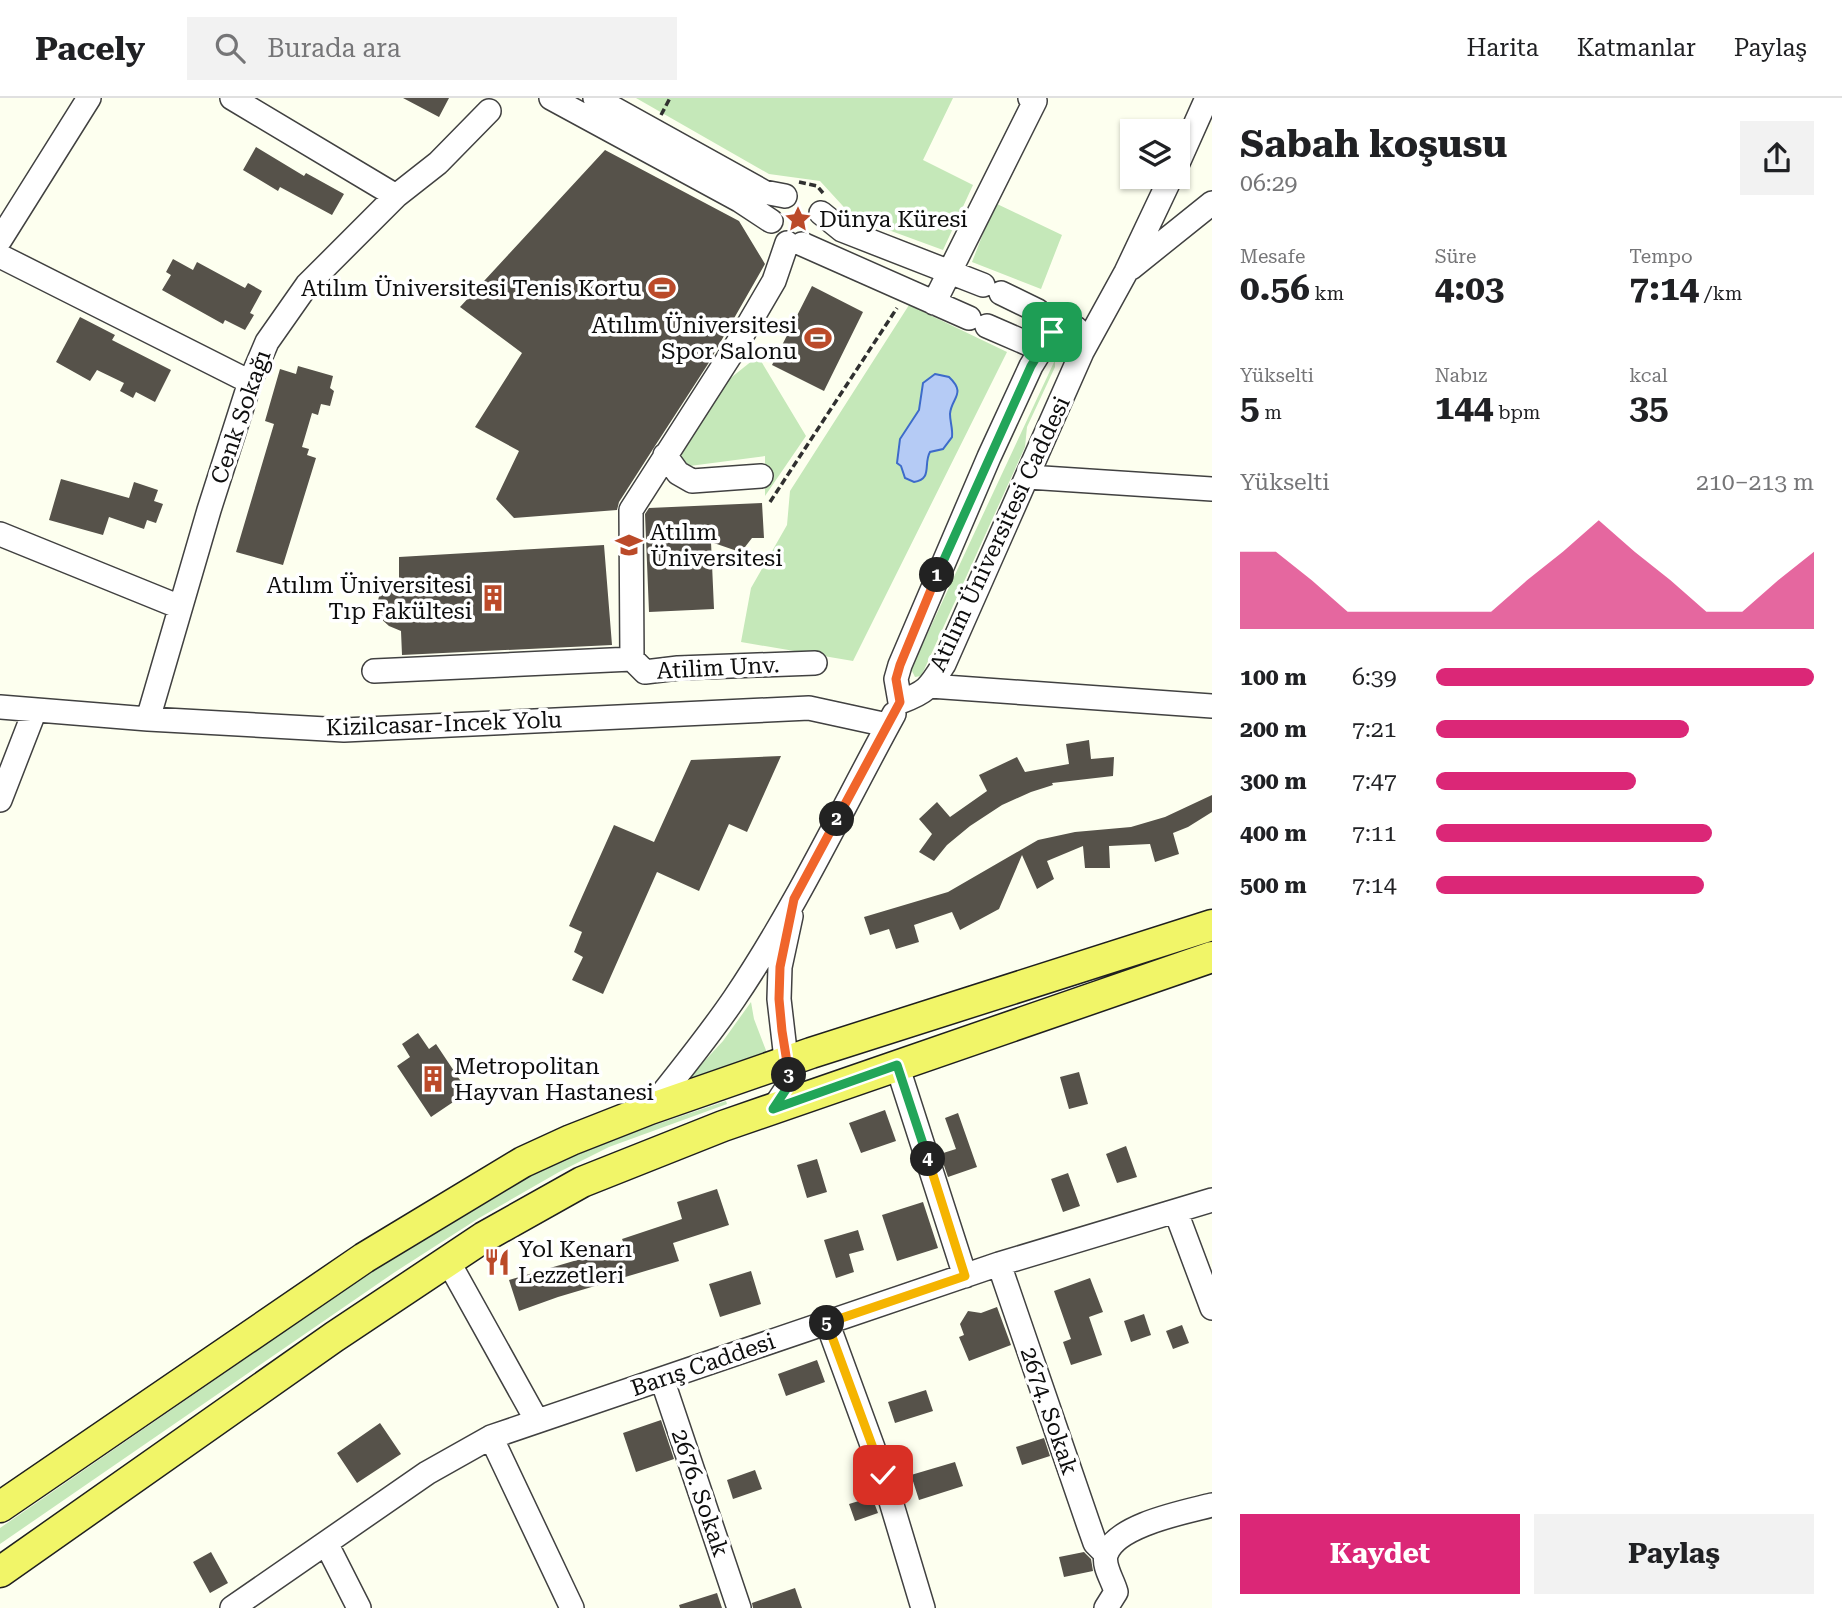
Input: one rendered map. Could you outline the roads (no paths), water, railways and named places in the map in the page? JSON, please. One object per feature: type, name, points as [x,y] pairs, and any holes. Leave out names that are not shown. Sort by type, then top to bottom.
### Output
[{"type":"main road","points":[[0,1507],[364,1258],[523,1162],[650,1109],[1212,925]]},
{"type":"main road","points":[[0,1572],[334,1337],[504,1225],[582,1182],[665,1148],[773,1109],[1212,957]]},
{"type":"street","points":[[0,240],[89,98]]},
{"type":"street","points":[[232,98],[396,195]]},
{"type":"street","points":[[551,98],[739,200],[771,221],[777,235],[794,244],[978,322],[1046,340]]},
{"type":"street","points":[[595,98],[764,192],[808,197],[814,201],[821,213],[842,230],[950,271],[1038,311],[1046,340]]},
{"type":"street","points":[[934,303],[1035,101],[1030,98]]},
{"type":"street","points":[[1190,136],[1207,98]]},
{"type":"street","name":"Cenk Sokağı","points":[[148,719],[209,510],[250,382],[267,342],[307,285],[396,195],[438,163],[489,111]]},
{"type":"street","name":"Atılım Üniversitesi Caddesi","points":[[1046,340],[989,457],[907,646],[896,679],[900,702],[922,694],[930,686],[952,647],[1082,352],[1126,272],[1165,189]]},
{"type":"street","points":[[771,221],[775,206],[785,196]]},
{"type":"street","points":[[1126,272],[1212,203]]},
{"type":"street","points":[[794,244],[814,238],[821,227],[821,213]]},
{"type":"street","name":"Atilim Unv.","points":[[794,244],[733,351],[631,510],[632,659],[645,673],[678,668],[815,663]]},
{"type":"street","points":[[0,256],[250,382]]},
{"type":"street","points":[[1046,340],[1067,323],[1078,328],[1084,340],[1082,352]]},
{"type":"street","points":[[665,455],[678,473],[692,481],[761,476]]},
{"type":"street","points":[[1028,477],[1212,489]]},
{"type":"street","points":[[0,534],[180,607]]},
{"type":"street","points":[[374,671],[632,659]]},
{"type":"street","points":[[930,686],[1212,706]]},
{"type":"street","points":[[650,1109],[736,996],[794,899],[900,702]]},
{"type":"street","name":"Kizilcasar-Incek Yolu","points":[[0,707],[344,730],[809,708],[887,725]]},
{"type":"street","points":[[0,800],[35,710]]},
{"type":"street","points":[[773,1109],[789,1085],[779,999],[780,967],[794,899]]},
{"type":"street","points":[[897,1065],[965,1276]]},
{"type":"street","name":"Barış Caddesi","points":[[232,1608],[427,1473],[491,1437],[999,1264],[1212,1200]]},
{"type":"street","points":[[1177,1212],[1212,1308]]},
{"type":"street","points":[[448,1261],[537,1421]]},
{"type":"street","name":"2674. Sokak","points":[[999,1264],[1095,1543],[1106,1554],[1105,1565],[1116,1592],[1106,1608]]},
{"type":"street","points":[[827,1322],[883,1475],[923,1608]]},
{"type":"street","name":"2676. Sokak","points":[[662,1379],[739,1608]]},
{"type":"street","points":[[491,1437],[572,1608]]},
{"type":"street","points":[[1106,1554],[1113,1545],[1141,1524],[1212,1505]]},
{"type":"street","points":[[326,1543],[359,1608]]},
{"type":"water","points":[[935,374],[949,377],[957,388],[950,414],[952,437],[943,449],[930,452],[924,478],[914,482],[905,478],[901,466],[897,463],[900,439],[919,410],[923,383]]},
{"type":"place","name":"Dünya Küresi","points":[[798,219]]},
{"type":"place","name":"Atılım Üniversitesi Tenis Kortu","points":[[662,288]]},
{"type":"place","name":"Atılım Üniversitesi Spor Salonu","points":[[818,338]]},
{"type":"place","name":"Atılım Üniversitesi","points":[[629,545]]},
{"type":"place","name":"Atılım Üniversitesi Tıp Fakültesi","points":[[493,598]]},
{"type":"place","name":"Metropolitan Hayvan Hastanesi","points":[[433,1079]]},
{"type":"place","name":"Yol Kenarı Lezzetleri","points":[[497,1262]]}]
